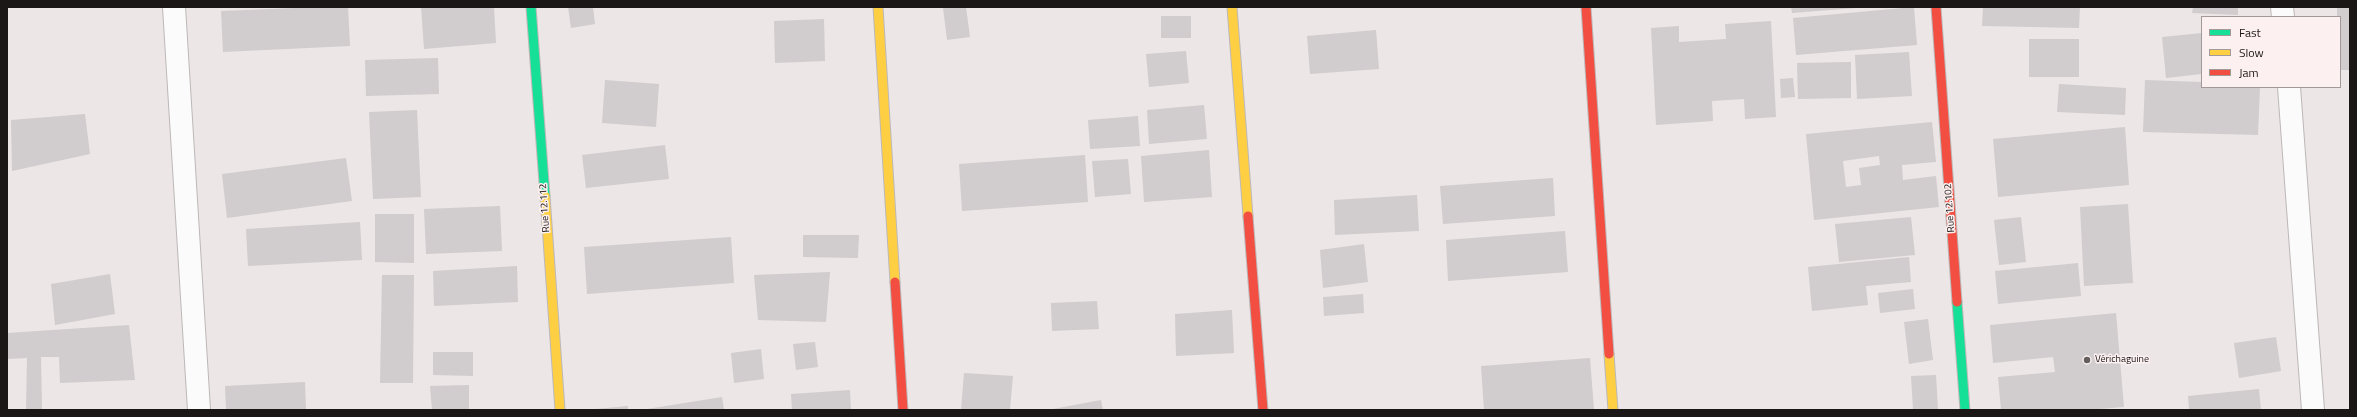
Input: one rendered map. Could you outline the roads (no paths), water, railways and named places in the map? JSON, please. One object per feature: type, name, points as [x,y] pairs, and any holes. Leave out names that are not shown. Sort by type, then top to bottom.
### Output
[{"type":"street","points":[[174,7],[199,410]]},
{"type":"street","name":"Rue 12.112","points":[[531,7],[560,410]]},
{"type":"street","points":[[878,7],[903,410]]},
{"type":"street","points":[[1232,7],[1264,410]]},
{"type":"street","points":[[1586,7],[1613,410]]},
{"type":"street","name":"Rue 12.102","points":[[1936,7],[1965,410]]},
{"type":"street","points":[[2288,88],[2313,410]]},
{"type":"place","name":"Vérichaguine","points":[[2087,360]]}]
